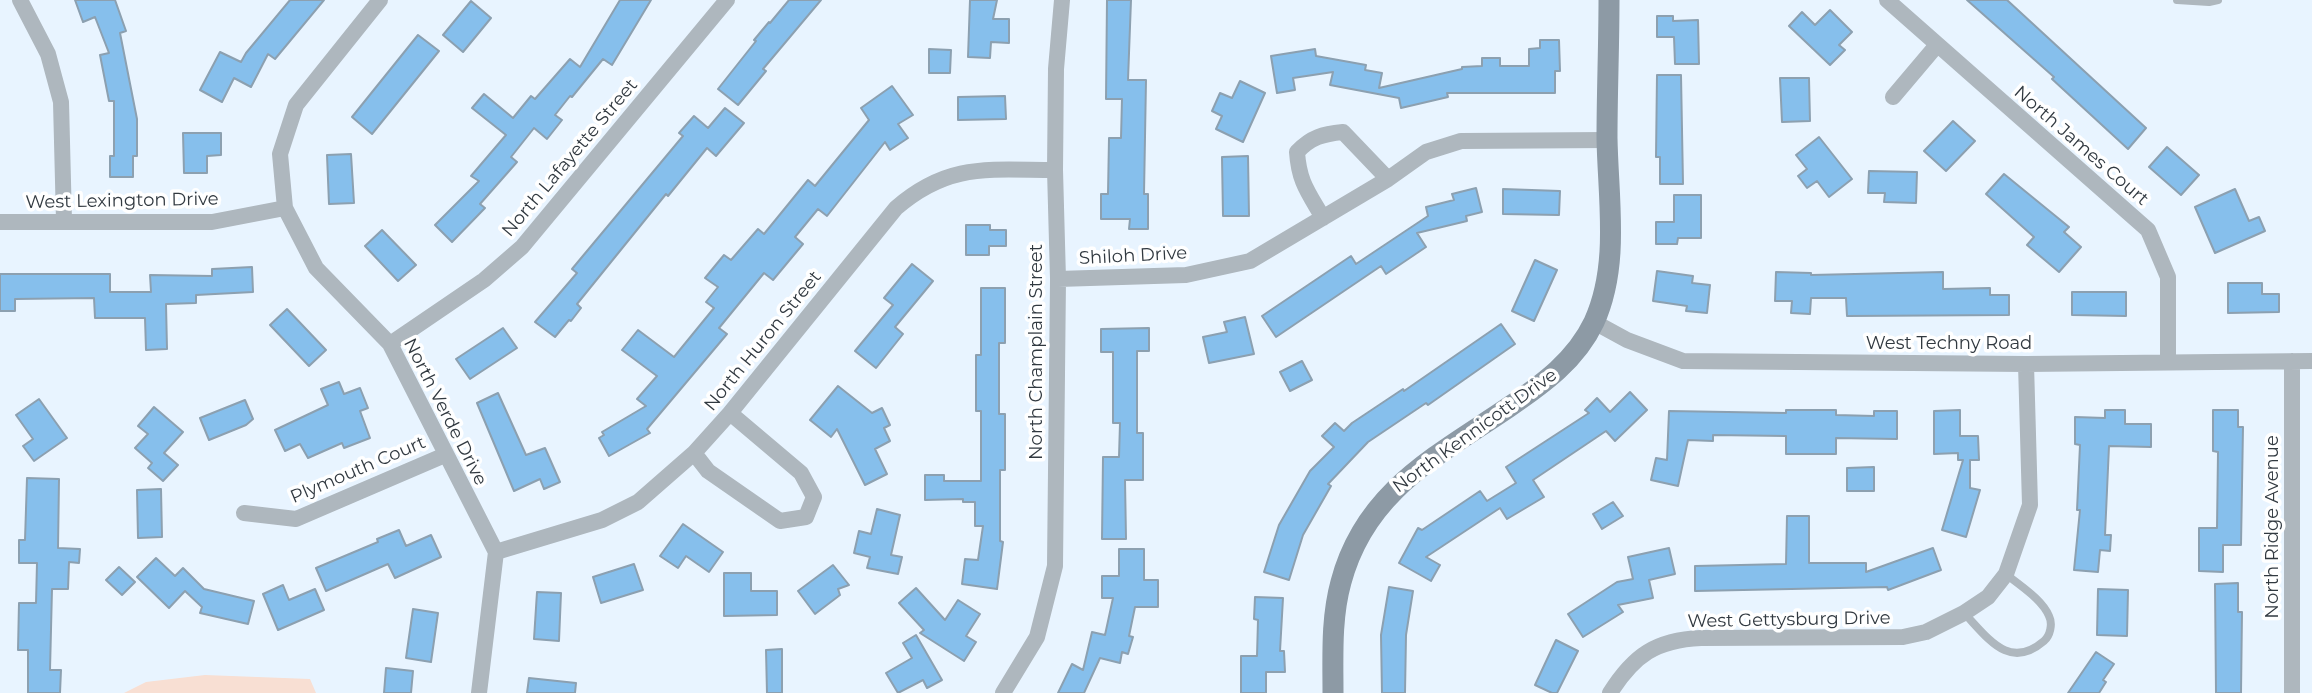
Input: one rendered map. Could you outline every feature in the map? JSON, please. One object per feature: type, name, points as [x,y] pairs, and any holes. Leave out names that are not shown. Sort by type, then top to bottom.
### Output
[{"type":"street","points":[[20,0],[48,54],[61,102],[64,221]]},
{"type":"street","name":"North Verde Drive","points":[[380,0],[296,105],[280,154],[285,208],[316,268],[390,344],[496,552]]},
{"type":"street","name":"North Lafayette Street","points":[[390,344],[484,280],[522,247],[727,0]]},
{"type":"street","name":"North Champlain Street","points":[[1003,693],[1037,637],[1055,566],[1058,279],[1056,69],[1062,0]]},
{"type":"street","name":"North Kennicott Drive","points":[[1333,693],[1334,635],[1340,583],[1365,525],[1381,502],[1422,466],[1559,371],[1594,322],[1607,282],[1611,241],[1607,139],[1609,0]]},
{"type":"street","name":"North James Court","points":[[1887,0],[2148,230],[2168,277],[2168,362]]},
{"type":"street","points":[[1893,97],[1937,45]]},
{"type":"street","points":[[1323,218],[1300,180],[1297,152],[1308,139],[1343,132],[1388,179]]},
{"type":"street","name":"Shiloh Drive","points":[[1058,279],[1186,275],[1250,261],[1388,179],[1426,152],[1461,141],[1607,139]]},
{"type":"street","name":"North Huron Street","points":[[496,552],[602,520],[638,502],[694,453],[730,413],[896,208],[911,195],[930,183],[961,172],[1055,170]]},
{"type":"street","name":"West Lexington Drive","points":[[0,222],[212,222],[285,208]]},
{"type":"street","name":"West Techny Road","points":[[1594,322],[1627,340],[1683,361],[2026,364],[2312,361]]},
{"type":"street","name":"North Ridge Avenue","points":[[2292,361],[2292,693]]},
{"type":"street","name":"West Gettysburg Drive","points":[[1610,693],[1636,659],[1655,647],[1672,641],[1701,638],[1903,638],[1926,632],[1964,613],[1988,597],[2006,574],[2030,505],[2026,364]]},
{"type":"street","points":[[694,453],[708,471],[780,521],[806,517],[814,497],[801,473],[730,413]]},
{"type":"street","name":"Plymouth Court","points":[[244,513],[296,519],[445,455]]},
{"type":"street","points":[[479,693],[496,552]]},
{"type":"lane","points":[[2177,0],[2218,0]]},
{"type":"lane","points":[[1964,613],[1993,643],[2011,654],[2026,653],[2047,639],[2051,626],[2049,615],[2006,574]]},
{"type":"shaded area","points":[[205,675],[310,679],[316,693],[124,693],[146,682]]},
{"type":"building","points":[[75,0],[115,0],[126,31],[120,33],[137,119],[137,156],[133,156],[133,177],[110,177],[110,156],[114,156],[114,101],[109,101],[100,55],[109,53],[95,17],[83,22]]},
{"type":"building","points":[[290,0],[324,0],[275,59],[268,54],[251,87],[234,78],[222,102],[200,90],[220,52],[241,62]]},
{"type":"building","points":[[620,0],[651,0],[612,65],[603,59],[572,97],[570,96],[555,115],[562,120],[547,139],[534,128],[511,157],[517,162],[480,204],[485,208],[452,242],[435,225],[479,181],[471,176],[506,135],[472,108],[484,94],[513,118],[531,96],[535,99],[570,59],[580,67]]},
{"type":"building","points":[[789,0],[821,0],[763,69],[766,71],[738,105],[718,89],[756,41],[754,40]]},
{"type":"building","points":[[970,0],[997,0],[993,19],[1009,19],[1009,43],[991,42],[990,58],[968,57]]},
{"type":"building","points":[[1107,0],[1131,0],[1128,80],[1146,80],[1144,194],[1148,194],[1148,229],[1129,229],[1130,219],[1101,219],[1101,194],[1108,194],[1109,138],[1121,138],[1122,99],[1106,99]]},
{"type":"building","points":[[1967,0],[2007,0],[2146,128],[2128,149],[2052,79],[2054,77]]},
{"type":"building","points":[[471,1],[491,18],[463,52],[443,35]]},
{"type":"building","points":[[1830,10],[1852,32],[1839,45],[1845,50],[1830,65],[1789,26],[1802,12],[1815,25]]},
{"type":"building","points":[[1657,16],[1673,16],[1673,21],[1698,20],[1699,64],[1675,64],[1674,37],[1657,37]]},
{"type":"building","points":[[418,35],[439,51],[372,134],[352,117]]},
{"type":"building","points":[[1540,40],[1559,40],[1560,71],[1555,71],[1555,93],[1447,93],[1448,97],[1401,108],[1399,98],[1330,85],[1333,72],[1293,78],[1295,90],[1277,93],[1271,56],[1315,49],[1316,56],[1366,65],[1365,70],[1382,73],[1379,88],[1462,67],[1482,66],[1482,58],[1500,58],[1500,66],[1529,66],[1529,49],[1540,48]]},
{"type":"building","points":[[929,49],[951,50],[950,73],[929,73]]},
{"type":"building","points":[[1657,75],[1681,75],[1683,184],[1660,184],[1660,157],[1656,157]]},
{"type":"building","points":[[1780,78],[1809,78],[1810,121],[1782,122]]},
{"type":"building","points":[[1240,81],[1265,93],[1243,142],[1216,129],[1222,116],[1212,111],[1220,93],[1232,98]]},
{"type":"building","points":[[892,86],[913,115],[898,124],[908,138],[890,150],[885,142],[827,216],[818,209],[795,237],[803,244],[773,280],[764,273],[719,328],[727,334],[647,429],[650,433],[609,456],[599,438],[604,435],[602,432],[646,406],[637,399],[657,376],[622,350],[638,330],[674,357],[714,308],[706,302],[718,287],[705,278],[724,255],[731,260],[758,229],[764,234],[808,180],[815,186],[869,120],[861,108]]},
{"type":"building","points":[[1005,96],[1006,119],[958,120],[958,97]]},
{"type":"building","points":[[725,108],[744,123],[716,156],[707,148],[668,196],[666,194],[577,304],[581,308],[571,321],[569,320],[555,337],[535,322],[577,273],[572,269],[683,136],[679,133],[694,116],[708,128]]},
{"type":"building","points":[[1953,121],[1975,141],[1946,171],[1924,151]]},
{"type":"building","points":[[183,133],[221,133],[221,155],[207,156],[207,173],[184,173]]},
{"type":"building","points":[[1819,137],[1852,179],[1829,197],[1817,181],[1807,188],[1798,176],[1807,169],[1796,155]]},
{"type":"building","points":[[2167,147],[2199,175],[2181,195],[2149,167]]},
{"type":"building","points":[[351,154],[354,203],[329,204],[327,155]]},
{"type":"building","points":[[1248,156],[1249,216],[1223,216],[1222,157]]},
{"type":"building","points":[[1869,171],[1917,172],[1916,203],[1884,202],[1885,193],[1868,193]]},
{"type":"building","points":[[2004,174],[2069,227],[2064,232],[2081,247],[2059,272],[2027,245],[2034,237],[1986,194]]},
{"type":"building","points":[[1476,188],[1482,212],[1466,216],[1467,221],[1417,233],[1426,247],[1386,274],[1381,266],[1276,337],[1262,316],[1351,256],[1356,264],[1428,216],[1426,207],[1454,200],[1452,194]]},
{"type":"building","points":[[1503,189],[1560,191],[1559,215],[1503,214]]},
{"type":"building","points":[[2235,189],[2249,221],[2259,217],[2265,231],[2215,253],[2195,207]]},
{"type":"building","points":[[1674,195],[1701,195],[1701,238],[1678,238],[1677,244],[1656,244],[1656,222],[1674,222]]},
{"type":"building","points":[[966,225],[990,225],[990,230],[1006,230],[1006,246],[989,246],[989,255],[966,255]]},
{"type":"building","points":[[382,230],[416,265],[398,281],[365,246]]},
{"type":"building","points":[[1535,260],[1557,270],[1534,321],[1512,311]]},
{"type":"building","points":[[912,264],[933,281],[895,327],[903,334],[876,368],[855,351],[893,305],[884,298]]},
{"type":"building","points":[[252,267],[253,292],[196,295],[196,303],[166,304],[167,349],[146,350],[145,318],[95,318],[94,298],[15,299],[15,311],[0,311],[0,274],[110,274],[110,292],[151,292],[150,275],[212,276],[212,269]]},
{"type":"building","points":[[1657,271],[1693,276],[1692,283],[1710,285],[1707,313],[1686,311],[1687,306],[1653,301]]},
{"type":"building","points":[[1776,272],[1811,275],[1943,272],[1943,289],[1990,288],[1990,295],[2009,295],[2009,315],[1847,316],[1846,298],[1811,298],[1810,314],[1791,313],[1792,301],[1775,301]]},
{"type":"building","points":[[2228,283],[2262,283],[2262,294],[2279,294],[2279,312],[2228,313]]},
{"type":"building","points":[[981,288],[1005,288],[1005,343],[999,343],[999,414],[1005,414],[1005,470],[1000,470],[1000,541],[1003,542],[997,589],[962,584],[965,559],[978,560],[983,526],[975,526],[975,502],[963,502],[963,499],[925,500],[925,475],[944,475],[944,481],[981,481],[981,411],[976,411],[976,355],[981,355]]},
{"type":"building","points":[[2072,292],[2126,292],[2126,316],[2072,315]]},
{"type":"building","points":[[287,309],[326,350],[309,366],[270,325]]},
{"type":"building","points":[[1245,317],[1254,354],[1209,363],[1203,337],[1227,332],[1224,322]]},
{"type":"building","points":[[1501,324],[1515,344],[1428,405],[1426,403],[1368,442],[1328,484],[1331,486],[1303,535],[1289,580],[1264,572],[1279,525],[1310,471],[1334,447],[1322,436],[1335,423],[1344,431],[1352,423],[1403,389],[1404,391]]},
{"type":"building","points":[[503,328],[517,348],[470,379],[456,359]]},
{"type":"building","points":[[1149,328],[1149,351],[1137,351],[1137,433],[1143,433],[1143,480],[1125,480],[1126,539],[1102,539],[1103,457],[1119,457],[1120,423],[1113,423],[1113,352],[1101,352],[1101,329]]},
{"type":"building","points":[[1302,361],[1312,380],[1290,391],[1280,372]]},
{"type":"building","points":[[339,382],[344,394],[360,388],[368,408],[360,411],[370,438],[344,448],[342,443],[308,458],[300,444],[285,451],[275,430],[328,405],[321,389]]},
{"type":"building","points":[[838,386],[872,413],[882,408],[890,425],[884,428],[890,441],[875,449],[887,474],[865,485],[837,429],[831,437],[810,420]]},
{"type":"building","points":[[1630,392],[1647,410],[1615,441],[1606,431],[1533,480],[1544,497],[1507,519],[1500,508],[1426,557],[1440,565],[1431,581],[1399,563],[1418,528],[1422,530],[1480,491],[1487,501],[1516,483],[1506,467],[1589,413],[1585,410],[1597,398],[1610,412]]},
{"type":"building","points":[[498,393],[526,455],[545,448],[560,482],[544,489],[540,479],[514,491],[477,403]]},
{"type":"building","points":[[39,399],[67,438],[34,461],[23,446],[33,439],[16,415]]},
{"type":"building","points":[[245,400],[253,419],[246,425],[209,440],[200,418]]},
{"type":"building","points":[[154,407],[183,432],[164,453],[178,465],[163,481],[148,468],[152,463],[135,448],[148,434],[138,426]]},
{"type":"building","points":[[1786,410],[1836,410],[1836,415],[1874,416],[1874,411],[1897,411],[1897,439],[1836,438],[1836,454],[1786,454],[1786,436],[1713,435],[1713,441],[1688,440],[1678,486],[1651,480],[1656,458],[1667,460],[1669,411],[1786,413]]},
{"type":"building","points":[[1960,410],[1960,436],[1978,436],[1979,460],[1970,460],[1970,488],[1980,490],[1966,537],[1942,530],[1963,460],[1958,460],[1958,453],[1934,454],[1934,411]]},
{"type":"building","points":[[2105,410],[2125,410],[2125,424],[2151,424],[2151,447],[2109,446],[2105,535],[2111,535],[2110,551],[2100,550],[2098,572],[2074,570],[2080,510],[2077,510],[2080,445],[2075,444],[2075,417],[2105,418]]},
{"type":"building","points":[[2213,410],[2238,410],[2238,427],[2243,427],[2241,545],[2223,545],[2223,572],[2199,571],[2199,528],[2217,528],[2218,452],[2213,451]]},
{"type":"building","points":[[1874,467],[1874,491],[1847,491],[1847,468]]},
{"type":"building","points":[[27,478],[59,479],[58,548],[80,549],[79,563],[69,562],[68,589],[52,589],[50,670],[61,670],[60,693],[28,693],[28,650],[18,650],[19,603],[36,603],[37,563],[19,563],[19,540],[25,540]]},
{"type":"building","points":[[161,489],[162,537],[138,538],[137,490]]},
{"type":"building","points":[[1613,502],[1623,516],[1602,529],[1593,514]]},
{"type":"building","points":[[877,509],[900,515],[891,555],[902,557],[898,574],[867,568],[870,557],[854,553],[859,531],[871,534]]},
{"type":"building","points":[[1787,516],[1809,516],[1809,563],[1866,563],[1866,572],[1933,548],[1941,570],[1888,590],[1887,587],[1695,591],[1695,566],[1786,564]]},
{"type":"building","points":[[683,524],[723,552],[709,572],[686,556],[678,568],[660,556]]},
{"type":"building","points":[[399,530],[406,546],[431,535],[441,557],[395,578],[388,564],[326,591],[316,568],[378,542],[377,539]]},
{"type":"building","points":[[1669,548],[1675,574],[1649,580],[1653,598],[1618,605],[1623,612],[1583,637],[1568,614],[1617,582],[1633,579],[1628,557]]},
{"type":"building","points":[[1119,549],[1144,549],[1144,580],[1158,580],[1158,607],[1135,607],[1129,636],[1133,637],[1128,654],[1122,652],[1120,663],[1100,658],[1084,693],[1058,693],[1072,664],[1083,670],[1092,632],[1105,635],[1113,598],[1102,598],[1102,576],[1119,576]]},
{"type":"building","points":[[156,558],[175,576],[183,568],[204,589],[254,601],[248,624],[200,613],[202,607],[185,591],[169,608],[137,577]]},
{"type":"building","points":[[634,564],[643,590],[601,603],[593,577]]},
{"type":"building","points":[[833,565],[849,585],[838,589],[840,595],[815,614],[798,591]]},
{"type":"building","points":[[119,567],[135,582],[122,595],[106,580]]},
{"type":"building","points":[[724,573],[751,573],[751,591],[777,591],[777,615],[724,616]]},
{"type":"building","points":[[2238,583],[2238,612],[2242,612],[2241,693],[2216,693],[2215,584]]},
{"type":"building","points":[[283,585],[289,600],[315,589],[324,610],[278,630],[263,594]]},
{"type":"building","points":[[1389,587],[1413,591],[1406,635],[1405,693],[1382,693],[1381,635]]},
{"type":"building","points":[[916,588],[945,620],[958,600],[980,614],[966,636],[976,642],[964,661],[920,633],[924,630],[899,603]]},
{"type":"building","points":[[2098,589],[2128,590],[2127,636],[2097,635]]},
{"type":"building","points":[[537,592],[561,593],[559,641],[534,639]]},
{"type":"building","points":[[1255,597],[1283,598],[1280,651],[1284,651],[1285,672],[1266,672],[1266,693],[1241,693],[1241,656],[1257,656],[1258,620],[1254,619]]},
{"type":"building","points":[[413,609],[438,613],[431,662],[406,658]]},
{"type":"building","points":[[916,635],[942,680],[927,688],[923,680],[898,693],[886,673],[912,658],[903,643]]},
{"type":"building","points":[[1556,640],[1578,651],[1557,693],[1552,693],[1535,685]]},
{"type":"building","points":[[782,649],[782,693],[767,693],[766,650]]},
{"type":"building","points":[[2096,652],[2114,664],[2103,680],[2106,682],[2099,693],[2068,693]]},
{"type":"building","points":[[386,668],[413,671],[411,693],[384,693]]},
{"type":"building","points":[[529,678],[576,683],[575,693],[527,693]]}]
